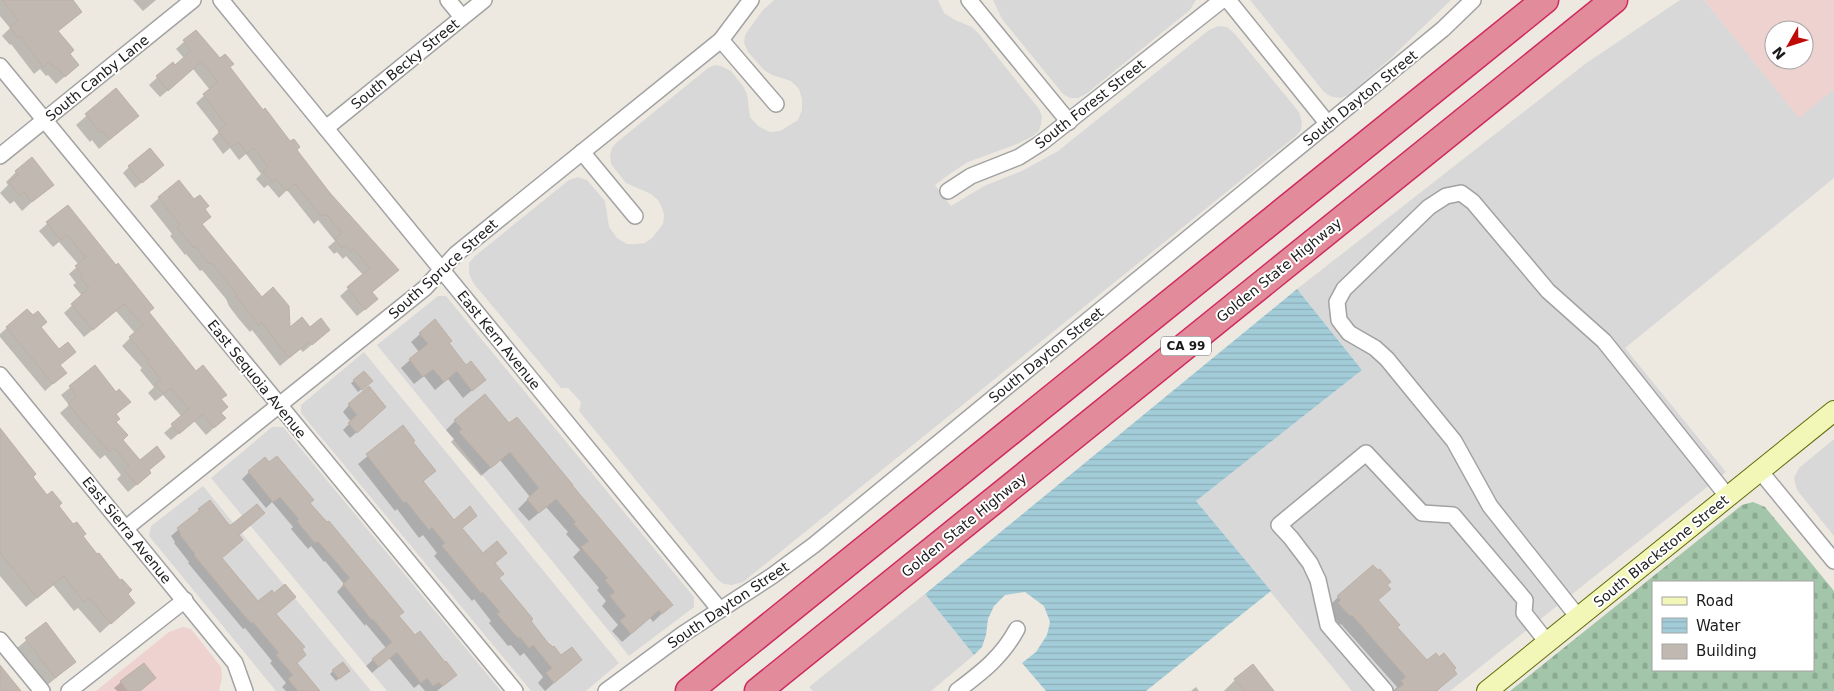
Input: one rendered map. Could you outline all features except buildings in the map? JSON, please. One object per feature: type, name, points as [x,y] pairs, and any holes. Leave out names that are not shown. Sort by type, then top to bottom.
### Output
[{"type":"highway","name":"CA 99","points":[[689,691],[1545,0]]},
{"type":"highway","name":"Golden State Highway","points":[[758,691],[1614,0]]},
{"type":"highway","points":[[675,691],[714,671]]},
{"type":"main road","name":"South Blackstone Street","points":[[1487,691],[1834,411]]},
{"type":"street","name":"South Canby Lane","points":[[0,156],[194,0]]},
{"type":"street","name":"East Kern Avenue","points":[[221,0],[720,610]]},
{"type":"street","points":[[448,0],[462,17]]},
{"type":"street","name":"South Becky Street","points":[[326,128],[484,0]]},
{"type":"street","name":"South Spruce Street","points":[[126,528],[425,288],[456,254],[721,40],[752,0]]},
{"type":"street","points":[[969,0],[1069,122]]},
{"type":"street","name":"South Forest Street","points":[[948,191],[971,176],[1019,157],[1041,144],[1222,0]]},
{"type":"street","points":[[1228,0],[1328,124]]},
{"type":"street","name":"South Dayton Street","points":[[606,691],[683,634],[772,576],[814,545],[1443,30],[1473,0]]},
{"type":"street","points":[[721,40],[776,104]]},
{"type":"street","name":"East Sequoia Avenue","points":[[0,66],[515,691]]},
{"type":"street","points":[[582,152],[635,216]]},
{"type":"street","points":[[1578,617],[1490,506],[1454,441],[1387,359],[1375,348],[1349,334],[1339,320],[1337,302],[1344,289],[1429,207],[1446,196],[1461,193],[1474,202],[1548,291],[1604,341],[1728,497]]},
{"type":"street","name":"East Sierra Avenue","points":[[0,375],[235,663],[245,691]]},
{"type":"street","points":[[1385,691],[1328,625],[1318,580],[1310,563],[1279,525],[1366,453],[1422,513],[1454,514],[1525,600],[1524,613],[1547,642]]},
{"type":"street","points":[[1760,471],[1834,561]]},
{"type":"street","points":[[69,691],[185,600]]},
{"type":"street","points":[[957,691],[992,664],[1010,644],[1017,629]]},
{"type":"street","points":[[0,640],[42,691]]},
{"type":"shaded area","points":[[774,0],[938,0],[944,13],[972,27],[979,34],[1039,109],[1042,116],[1041,124],[1039,131],[1033,136],[968,162],[935,185],[951,206],[984,186],[1022,171],[1058,151],[1209,30],[1218,26],[1227,27],[1234,33],[1299,112],[1302,122],[1301,130],[1296,136],[743,582],[732,585],[724,584],[718,580],[579,411],[581,402],[568,388],[561,388],[474,284],[469,274],[469,263],[475,256],[569,180],[578,177],[587,180],[605,201],[609,227],[617,238],[627,244],[636,244],[645,243],[652,238],[663,224],[664,215],[662,208],[658,200],[651,194],[626,183],[611,164],[612,148],[708,68],[715,65],[731,71],[747,94],[750,117],[758,126],[770,132],[780,131],[798,120],[802,110],[802,99],[799,89],[791,81],[772,75],[764,70],[748,52],[744,43],[745,35],[749,29],[763,10]]},
{"type":"shaded area","points":[[993,0],[1196,0],[1190,10],[1086,94],[1078,98],[1070,98],[1063,94],[1002,19]]},
{"type":"shaded area","points":[[1250,0],[1451,0],[1391,58],[1348,95],[1341,98],[1332,97],[1324,92]]},
{"type":"shaded area","points":[[1680,0],[1704,0],[1799,117],[1834,89],[1834,178],[1625,348],[1726,472],[1450,691],[1352,691],[1196,501],[1362,370],[1297,289],[1585,64]]},
{"type":"shaded area","points":[[1704,0],[1834,0],[1834,89],[1799,118]]},
{"type":"shaded area","points":[[438,296],[446,296],[694,597],[694,607],[629,656],[377,345]]},
{"type":"shaded area","points":[[364,352],[619,663],[586,691],[531,691],[301,413],[301,405]]},
{"type":"shaded area","points":[[272,427],[283,427],[501,691],[387,691],[211,478]]},
{"type":"shaded area","points":[[1834,439],[1834,536],[1797,490],[1794,478],[1799,468]]},
{"type":"shaded area","points":[[203,486],[371,691],[276,691],[149,536],[151,526]]},
{"type":"shaded area","points":[[925,594],[974,655],[931,691],[813,691],[809,687]]},
{"type":"shaded area","points":[[183,627],[191,629],[221,667],[222,678],[219,691],[96,691],[169,632]]},
{"type":"green space","points":[[1753,502],[1765,507],[1834,591],[1834,691],[1510,691],[1742,505]]},
{"type":"water","points":[[1297,289],[1362,370],[1196,501],[1271,591],[1146,691],[1046,691],[1022,663],[1036,652],[1047,635],[1050,622],[1044,606],[1025,592],[1005,595],[994,606],[988,619],[982,647],[974,655],[925,594]]}]
